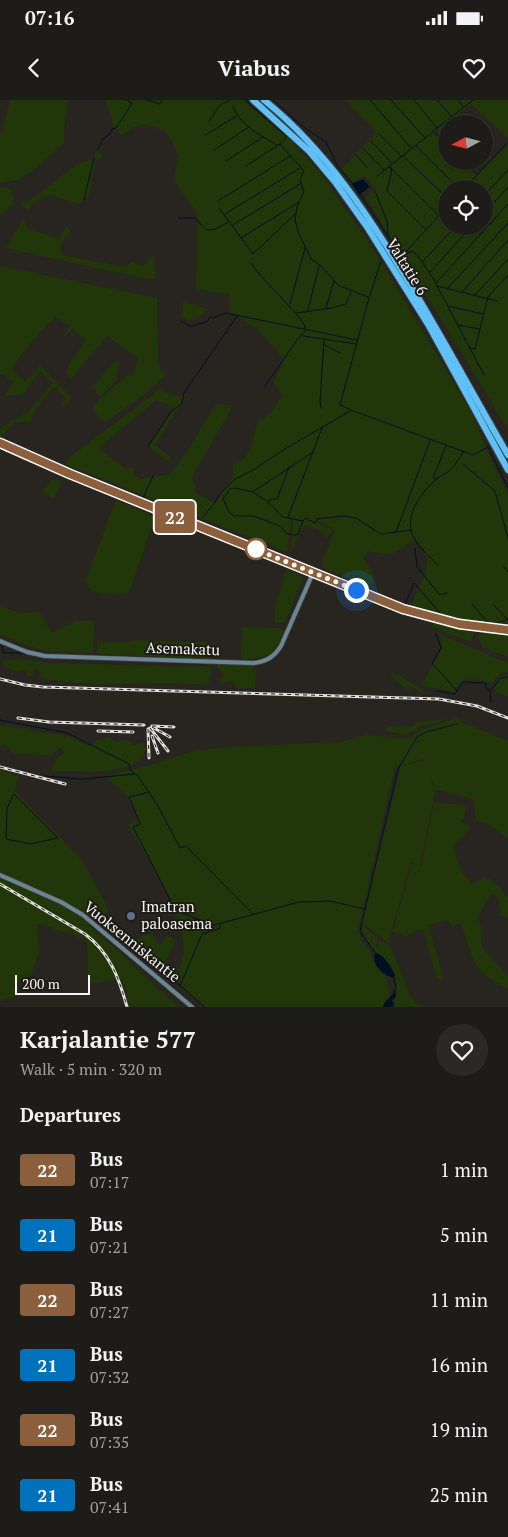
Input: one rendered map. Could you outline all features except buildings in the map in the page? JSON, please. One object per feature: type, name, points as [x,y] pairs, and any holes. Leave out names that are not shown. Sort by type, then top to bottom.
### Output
[{"type":"highway","name":"Valtatie 6","points":[[253,100],[286,128],[309,151],[349,201],[429,326],[508,470]]},
{"type":"highway","name":"Valtatie 6","points":[[264,100],[318,151],[368,218],[434,324],[508,455]]},
{"type":"highway","points":[[492,443],[508,476]]},
{"type":"street","points":[[0,443],[62,471],[387,602],[428,617],[473,627],[508,630]]},
{"type":"street","name":"Asemakatu","points":[[0,641],[27,652],[45,656],[264,662],[274,655],[281,646],[313,573]]},
{"type":"street","name":"Vuoksenniskantie","points":[[0,875],[61,902],[83,914],[192,1007]]},
{"type":"green space","points":[[10,100],[68,100],[64,143],[37,167],[17,180],[0,183],[0,133],[2,132]]},
{"type":"green space","points":[[106,100],[242,100],[290,140],[320,172],[372,247],[473,415],[508,495],[508,621],[488,625],[460,622],[410,607],[425,575],[428,558],[416,539],[390,555],[367,551],[364,560],[373,576],[370,587],[323,568],[322,562],[335,530],[317,520],[316,522],[333,530],[326,540],[322,531],[305,525],[291,549],[293,520],[291,519],[287,552],[67,465],[66,460],[159,390],[186,399],[179,406],[155,445],[170,457],[172,464],[149,447],[174,407],[156,400],[98,448],[126,469],[131,467],[134,470],[133,474],[141,479],[170,474],[185,455],[216,404],[233,406],[192,477],[197,494],[216,503],[233,476],[233,464],[243,460],[251,448],[258,420],[269,415],[283,395],[273,382],[284,361],[282,357],[257,329],[230,312],[229,294],[196,289],[198,214],[174,181],[178,155],[166,132],[143,125],[134,127],[122,135],[114,128]]},
{"type":"green space","points":[[345,100],[508,100],[508,138],[493,124],[493,115],[483,115],[471,104],[458,115],[438,115],[438,132],[435,135],[438,138],[438,170],[471,170],[476,175],[481,170],[493,170],[493,159],[508,145],[508,430],[366,198],[376,188],[364,176],[352,183],[341,169],[377,133]]},
{"type":"green space","points":[[97,150],[104,156],[95,161],[89,196],[79,204],[50,195],[32,203],[30,210],[21,205],[20,203],[29,201],[76,165],[94,158]]},
{"type":"green space","points":[[8,187],[12,192],[14,202],[0,216],[0,188]]},
{"type":"green space","points":[[24,218],[27,229],[58,240],[67,225],[71,233],[62,242],[62,255],[125,267],[132,262],[143,266],[154,254],[156,279],[143,278],[6,248]]},
{"type":"green space","points":[[0,266],[157,298],[158,363],[160,369],[166,375],[145,394],[104,423],[93,410],[94,405],[126,376],[133,376],[138,358],[107,336],[71,379],[66,374],[69,364],[86,340],[73,329],[63,337],[70,326],[55,317],[31,342],[11,369],[25,382],[40,365],[72,398],[63,407],[61,405],[66,398],[54,386],[35,410],[31,422],[15,422],[0,438],[0,428],[29,411],[53,383],[40,371],[23,394],[4,396],[14,382],[0,374]]},
{"type":"green space","points":[[183,302],[208,309],[198,318],[189,321],[182,318]]},
{"type":"green space","points":[[116,360],[119,363],[116,381],[101,397],[92,387]]},
{"type":"green space","points":[[63,479],[54,498],[41,493],[52,480]]},
{"type":"green space","points":[[116,500],[155,517],[130,591],[127,594],[96,592],[87,585],[86,579]]},
{"type":"green space","points":[[287,569],[301,576],[302,582],[285,622],[275,623],[275,606]]},
{"type":"green space","points":[[0,605],[19,612],[39,611],[51,633],[75,621],[94,621],[93,652],[46,651],[28,646],[0,634]]},
{"type":"green space","points":[[437,622],[474,630],[471,642],[432,627]]},
{"type":"green space","points":[[242,628],[283,628],[284,631],[277,645],[269,654],[264,657],[243,659],[241,657]]},
{"type":"green space","points":[[487,632],[508,633],[508,657],[482,647],[477,636]]},
{"type":"green space","points":[[439,634],[508,663],[508,672],[501,673],[490,684],[473,679],[462,680],[454,692],[424,686],[422,684],[443,647]]},
{"type":"green space","points":[[131,640],[208,642],[209,659],[97,654],[97,642],[130,642]]},
{"type":"green space","points":[[18,659],[48,663],[211,667],[211,671],[207,685],[63,682],[43,679],[38,669],[34,668],[33,676],[28,676],[26,670],[17,672],[3,665],[3,662],[7,660]]},
{"type":"green space","points":[[217,664],[251,665],[256,669],[255,688],[235,688],[234,681],[219,682],[223,676],[222,672],[217,668]]},
{"type":"green space","points":[[392,672],[428,693],[422,694],[415,688],[408,690],[391,676]]},
{"type":"green space","points":[[508,675],[508,697],[494,690],[500,677]]},
{"type":"green space","points":[[457,718],[463,723],[508,741],[508,839],[492,826],[476,820],[473,799],[436,790],[430,775],[435,792],[420,866],[411,862],[388,943],[362,922],[401,766],[425,760],[395,767],[358,930],[363,943],[369,949],[374,964],[387,979],[390,996],[383,1007],[204,1007],[172,980],[183,955],[180,924],[165,889],[128,825],[138,819],[128,797],[105,776],[147,766],[193,751],[229,747],[340,742],[366,735],[408,739],[421,730]]},
{"type":"green space","points":[[443,719],[442,721],[422,726],[406,735],[385,730],[389,726],[411,727],[416,722]]},
{"type":"green space","points":[[0,725],[69,736],[90,746],[96,740],[107,737],[117,742],[126,738],[133,745],[143,743],[146,747],[138,762],[128,767],[95,772],[51,771],[56,760],[65,752],[59,748],[51,755],[15,754],[4,745],[0,747]]},
{"type":"green space","points":[[0,769],[18,776],[15,791],[82,860],[108,908],[105,925],[85,910],[89,925],[179,1007],[129,1007],[123,979],[88,984],[87,940],[37,923],[39,952],[31,975],[13,986],[17,996],[0,1001]]},
{"type":"green space","points":[[434,802],[437,803],[437,816],[438,803],[466,805],[464,819],[459,820],[471,827],[453,847],[462,872],[472,884],[485,876],[501,888],[503,894],[508,897],[508,918],[501,916],[498,898],[493,894],[486,900],[478,919],[482,929],[481,946],[508,976],[508,990],[489,977],[475,964],[459,923],[453,927],[447,920],[428,925],[441,969],[442,982],[437,977],[423,930],[417,930],[406,936],[393,932],[412,863],[421,867]]},
{"type":"green space","points":[[362,925],[378,938],[375,947],[377,948],[380,940],[391,947],[410,996],[424,1007],[394,1007],[396,985],[394,972],[366,939]]},
{"type":"green space","points":[[149,933],[154,936],[156,942],[160,945],[166,937],[171,937],[174,940],[162,970],[134,946],[137,939]]},
{"type":"water","points":[[363,179],[370,187],[359,195],[352,184]]},
{"type":"water","points":[[375,953],[386,961],[395,975],[394,978],[386,975],[379,969],[374,958]]},
{"type":"water","points":[[395,987],[396,997],[392,1000],[393,1007],[383,1007],[384,1003],[393,994]]},
{"type":"waterway","points":[[97,150],[103,139],[110,134],[112,129],[116,128],[132,103],[127,100]]},
{"type":"waterway","points":[[147,100],[160,104],[162,100]]},
{"type":"waterway","points":[[209,121],[220,105],[230,100]]},
{"type":"waterway","points":[[245,100],[287,137],[280,144],[246,166]]},
{"type":"waterway","points":[[273,100],[302,126],[326,142],[337,165],[353,184]]},
{"type":"waterway","points":[[370,100],[411,148]]},
{"type":"waterway","points":[[391,100],[424,137]]},
{"type":"waterway","points":[[414,100],[437,128]]},
{"type":"waterway","points":[[437,100],[450,115]]},
{"type":"waterway","points":[[458,100],[463,107]]},
{"type":"waterway","points":[[377,176],[473,100]]},
{"type":"waterway","points":[[233,106],[245,124],[277,145]]},
{"type":"waterway","points":[[205,135],[237,116]]},
{"type":"waterway","points":[[214,150],[249,127]]},
{"type":"waterway","points":[[434,132],[438,136]]},
{"type":"waterway","points":[[378,133],[401,156]]},
{"type":"waterway","points":[[226,161],[263,137]]},
{"type":"waterway","points":[[371,141],[392,163]]},
{"type":"waterway","points":[[472,180],[507,143]]},
{"type":"waterway","points":[[280,144],[304,171],[300,180],[304,192],[297,207],[295,220],[299,234],[311,259],[320,265],[338,285],[368,297]]},
{"type":"waterway","points":[[416,146],[450,180]]},
{"type":"waterway","points":[[363,148],[384,170]]},
{"type":"waterway","points":[[356,155],[368,168]]},
{"type":"waterway","points":[[218,201],[290,156]]},
{"type":"waterway","points":[[403,156],[438,189]]},
{"type":"waterway","points":[[84,200],[94,158]]},
{"type":"waterway","points":[[389,167],[392,170],[387,191],[426,230]]},
{"type":"waterway","points":[[390,167],[438,215]]},
{"type":"waterway","points":[[225,214],[300,168]]},
{"type":"waterway","points":[[472,170],[476,174]]},
{"type":"waterway","points":[[493,186],[508,170]]},
{"type":"waterway","points":[[233,225],[300,184]]},
{"type":"waterway","points":[[493,203],[508,187]]},
{"type":"waterway","points":[[375,191],[387,221],[388,235]]},
{"type":"waterway","points":[[360,194],[401,256]]},
{"type":"waterway","points":[[241,238],[299,202]]},
{"type":"waterway","points":[[436,283],[508,204]]},
{"type":"waterway","points":[[219,208],[253,254],[296,213]]},
{"type":"waterway","points":[[403,255],[438,217]]},
{"type":"waterway","points":[[178,218],[195,218],[206,230],[216,229],[228,222]]},
{"type":"waterway","points":[[447,289],[508,223]]},
{"type":"waterway","points":[[423,261],[448,235]]},
{"type":"waterway","points":[[430,272],[464,235]]},
{"type":"waterway","points":[[462,292],[508,240]]},
{"type":"waterway","points":[[290,304],[305,248]]},
{"type":"waterway","points":[[402,256],[412,251],[418,256],[434,280],[484,375]]},
{"type":"waterway","points":[[475,295],[508,259]]},
{"type":"waterway","points":[[381,261],[340,405],[473,455],[488,447],[508,488]]},
{"type":"waterway","points":[[251,263],[292,310],[305,328]]},
{"type":"waterway","points":[[308,310],[319,266]]},
{"type":"waterway","points":[[471,348],[475,349],[488,297],[508,275]]},
{"type":"waterway","points":[[326,308],[334,281]]},
{"type":"waterway","points":[[437,286],[497,301]]},
{"type":"waterway","points":[[297,313],[346,304],[351,292]]},
{"type":"waterway","points":[[448,306],[483,314]]},
{"type":"waterway","points":[[181,321],[191,327],[208,321],[210,317],[213,318],[226,313],[357,340]]},
{"type":"waterway","points":[[148,446],[171,412],[182,403],[184,393],[237,316]]},
{"type":"waterway","points":[[458,325],[479,329]]},
{"type":"waterway","points":[[265,386],[306,330]]},
{"type":"waterway","points":[[303,336],[356,344]]},
{"type":"waterway","points":[[321,408],[324,340]]},
{"type":"waterway","points":[[325,345],[340,353]]},
{"type":"waterway","points":[[203,517],[220,494],[235,479],[350,411]]},
{"type":"waterway","points":[[288,517],[322,428]]},
{"type":"waterway","points":[[396,532],[430,441]]},
{"type":"waterway","points":[[437,479],[433,478],[446,446]]},
{"type":"waterway","points":[[254,491],[313,452]]},
{"type":"waterway","points":[[438,565],[415,540],[411,528],[411,520],[413,511],[427,488],[451,469],[463,452]]},
{"type":"waterway","points":[[463,464],[495,491],[508,538]]},
{"type":"waterway","points":[[268,501],[277,499],[289,467]]},
{"type":"waterway","points":[[142,500],[154,474]]},
{"type":"waterway","points":[[303,521],[298,534],[287,534],[280,526],[254,516],[234,516],[229,512],[223,499],[230,489],[235,488],[253,492],[268,502],[283,517],[303,521],[305,518],[315,523],[317,519],[343,516],[356,518],[381,534],[411,530]]},
{"type":"waterway","points":[[415,548],[417,567],[440,595],[447,593]]},
{"type":"waterway","points":[[504,567],[508,572]]},
{"type":"waterway","points":[[432,615],[405,605],[414,583],[441,614]]},
{"type":"waterway","points":[[472,604],[489,624]]},
{"type":"waterway","points":[[493,604],[507,619]]},
{"type":"waterway","points":[[443,618],[484,624],[492,624],[508,619]]},
{"type":"waterway","points":[[436,634],[441,648],[432,663],[457,691]]},
{"type":"waterway","points":[[1,645],[4,653],[27,653]]},
{"type":"waterway","points":[[43,654],[204,659]]},
{"type":"waterway","points":[[491,690],[501,678],[508,677]]},
{"type":"waterway","points":[[437,691],[455,694],[463,682],[486,683],[486,689],[490,690],[491,703]]},
{"type":"waterway","points":[[0,720],[67,733],[129,764],[131,771],[138,776],[158,806],[180,848],[186,846],[253,914]]},
{"type":"waterway","points":[[375,953],[360,931],[398,769],[417,737],[426,732],[457,724]]},
{"type":"waterway","points":[[44,776],[83,779],[134,774]]},
{"type":"waterway","points":[[149,792],[129,797],[140,824],[133,827],[176,911],[214,925],[299,902],[330,901],[365,909]]},
{"type":"waterway","points":[[14,794],[58,838],[30,844],[6,839],[7,809],[14,794]]},
{"type":"waterway","points":[[181,930],[206,923]]},
{"type":"waterway","points":[[180,986],[202,934],[219,929],[221,924]]},
{"type":"waterway","points":[[168,975],[205,1007]]},
{"type":"waterway","points":[[394,978],[396,987]]},
{"type":"railway","points":[[0,679],[43,687],[439,699],[477,706],[508,718]]},
{"type":"railway","points":[[18,718],[49,722],[144,725]]},
{"type":"railway","points":[[152,726],[174,727]]},
{"type":"railway","points":[[152,727],[170,737]]},
{"type":"railway","points":[[150,728],[168,751]]},
{"type":"railway","points":[[148,729],[149,758]]},
{"type":"railway","points":[[98,731],[133,732]]},
{"type":"railway","points":[[152,736],[158,753]]},
{"type":"railway","points":[[0,767],[65,784]]},
{"type":"railway","points":[[0,884],[94,941],[112,967],[121,986],[127,1007]]},
{"type":"bus line","name":"22","points":[[0,443],[26,456],[403,609],[441,621],[473,627],[508,630]]},
{"type":"place","name":"Imatran paloasema","points":[[131,916]]},
{"type":"route","points":[[256,549],[250,547],[356,590]]}]
